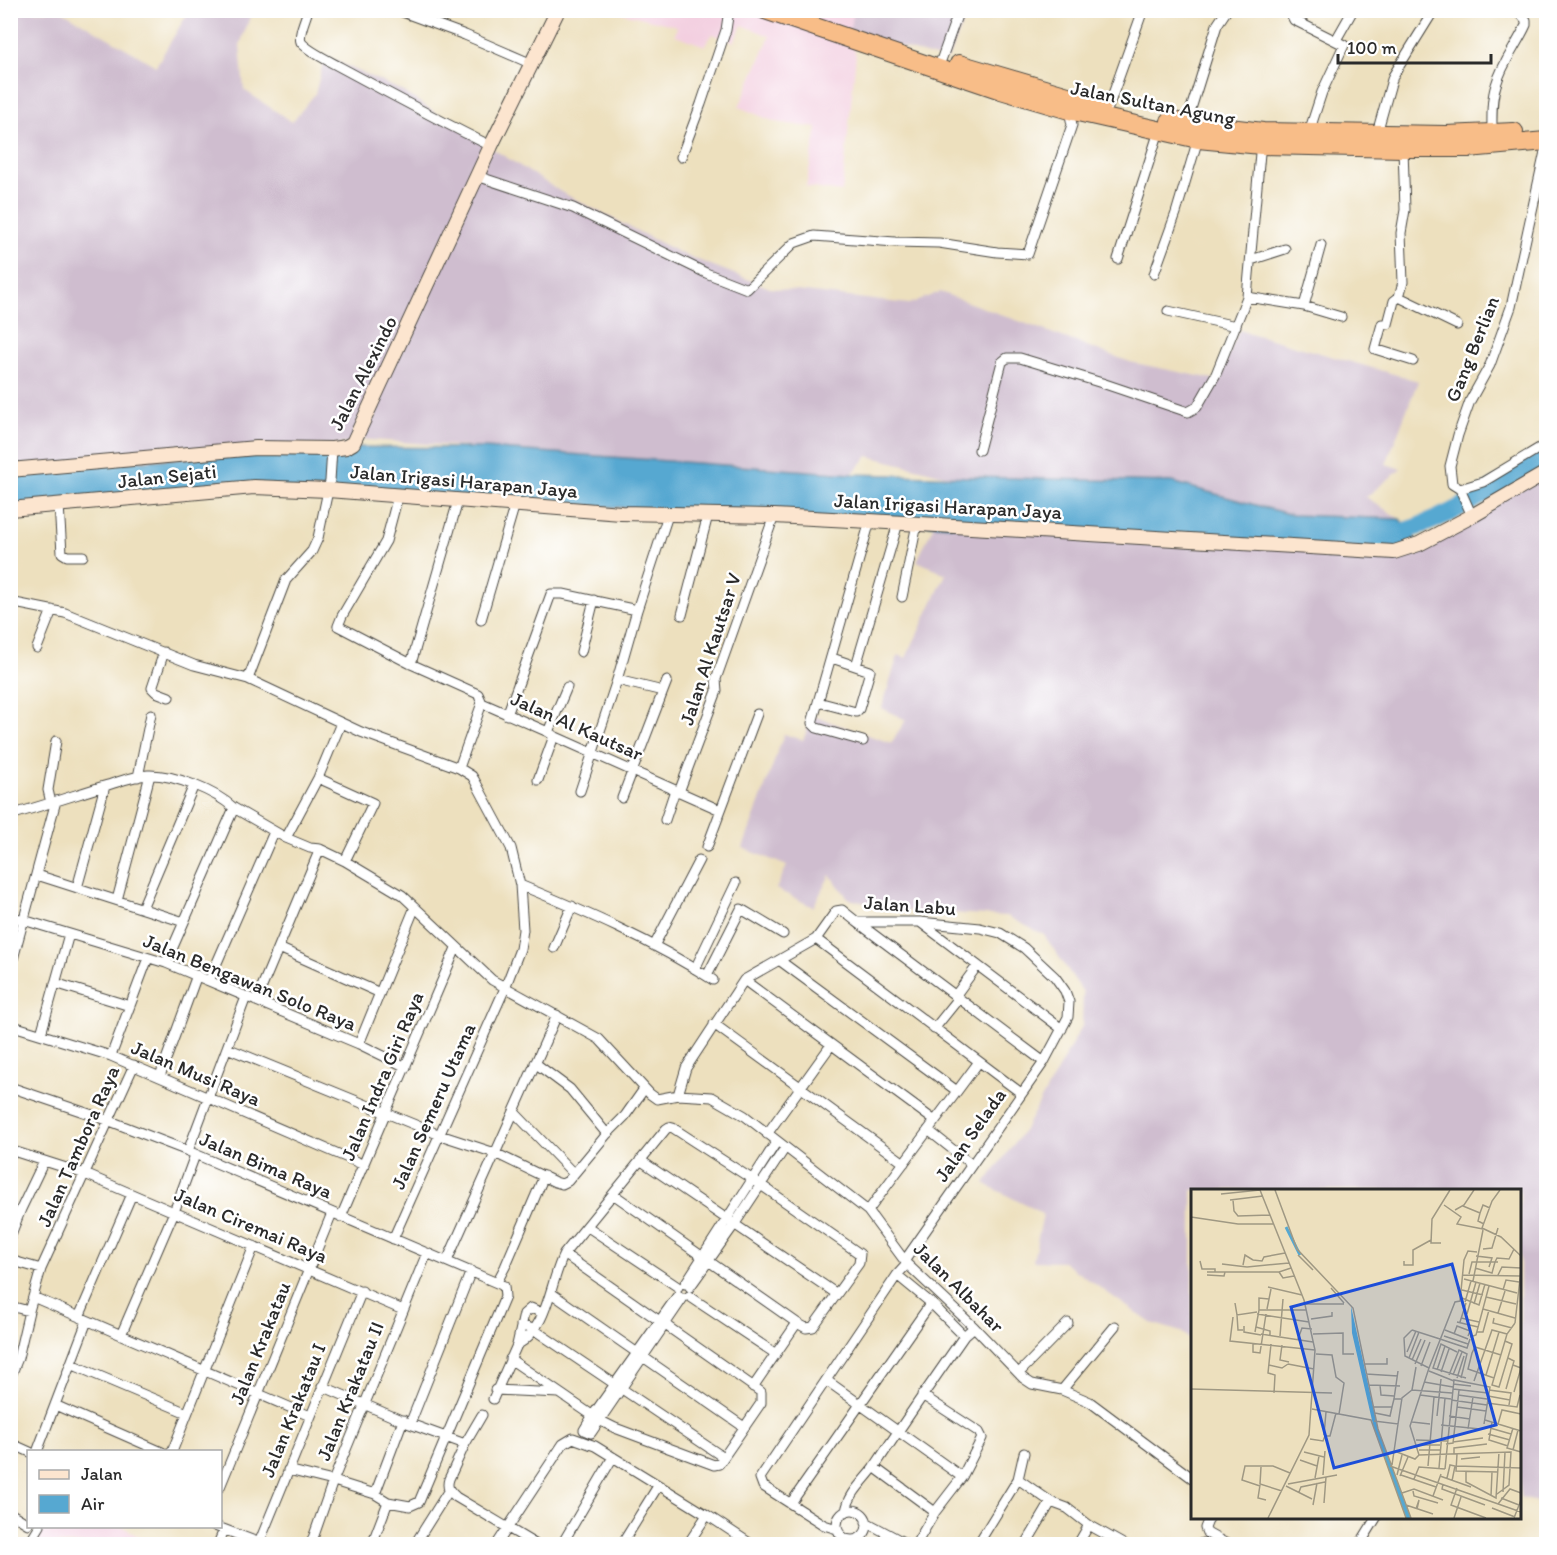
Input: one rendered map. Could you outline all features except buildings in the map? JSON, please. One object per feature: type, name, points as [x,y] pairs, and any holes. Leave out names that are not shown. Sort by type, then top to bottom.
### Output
[{"type":"highway","name":"Jalan Sultan Agung","points":[[765,10],[939,64],[1108,108],[1262,139],[1309,132],[1446,135],[1546,130]]},
{"type":"highway","name":"Jalan Sultan Agung","points":[[795,10],[1069,110],[1198,139],[1262,139],[1403,148],[1468,148],[1546,141]]},
{"type":"street","points":[[308,10],[302,31],[302,43],[381,90],[491,146]]},
{"type":"street","points":[[397,10],[465,35],[532,64]]},
{"type":"street","name":"Jalan Alexindo","points":[[10,470],[256,448],[332,456],[356,439],[491,146],[558,10]]},
{"type":"street","points":[[681,157],[723,40],[729,10]]},
{"type":"street","points":[[939,64],[959,10]]},
{"type":"street","points":[[1108,108],[1143,10]]},
{"type":"street","points":[[1186,124],[1217,25],[1227,10]]},
{"type":"street","points":[[1289,10],[1294,20],[1344,44],[1322,92],[1309,132]]},
{"type":"street","points":[[1294,20],[1299,10]]},
{"type":"street","points":[[1336,40],[1353,10]]},
{"type":"street","points":[[1377,133],[1393,76],[1434,10]]},
{"type":"street","points":[[1492,133],[1493,100],[1497,83],[1526,25],[1526,20],[1517,10]]},
{"type":"street","points":[[477,176],[573,208],[706,273],[747,289],[794,243],[814,236],[939,243],[1026,255],[1031,250],[1061,161],[1071,125],[1069,110]]},
{"type":"street","points":[[1118,259],[1159,131]]},
{"type":"street","points":[[1154,274],[1176,213],[1198,139]]},
{"type":"street","points":[[979,450],[1002,362],[1008,358],[1020,358],[1188,412],[1197,407],[1216,374],[1247,297],[1262,139]]},
{"type":"street","name":"Gang Berlian","points":[[1462,494],[1452,484],[1451,459],[1470,400],[1490,365],[1511,307],[1546,147]]},
{"type":"street","points":[[1403,148],[1405,210],[1401,233],[1403,282],[1399,297],[1394,301],[1388,324],[1382,324],[1375,346],[1377,351],[1413,361]]},
{"type":"street","points":[[1304,306],[1321,244]]},
{"type":"street","points":[[1251,260],[1285,249]]},
{"type":"street","points":[[1247,297],[1304,306],[1341,317]]},
{"type":"street","points":[[1399,297],[1457,326]]},
{"type":"street","points":[[1168,311],[1236,326]]},
{"type":"street","points":[[1471,514],[1462,494],[1546,444]]},
{"type":"street","points":[[248,679],[286,580],[315,546],[321,529],[332,456]]},
{"type":"street","name":"Jalan Irigasi Harapan Jaya","points":[[329,485],[398,496],[668,515],[774,516],[1394,552],[1419,544],[1546,473]]},
{"type":"street","name":"Jalan Sejati","points":[[10,509],[250,487],[329,485]]},
{"type":"street","points":[[398,496],[386,541],[338,626],[411,664],[478,694],[482,703]]},
{"type":"street","points":[[411,664],[458,501]]},
{"type":"street","points":[[481,620],[515,504]]},
{"type":"street","points":[[59,506],[62,553],[67,556],[83,556]]},
{"type":"street","points":[[579,791],[593,755],[668,515]]},
{"type":"street","points":[[682,615],[708,515]]},
{"type":"street","name":"Jalan Al Kautsar V","points":[[665,820],[717,691],[716,679],[774,516]]},
{"type":"street","points":[[863,741],[813,726],[812,723],[870,521]]},
{"type":"street","points":[[856,666],[898,523]]},
{"type":"street","points":[[902,597],[917,524]]},
{"type":"street","points":[[507,715],[551,594],[563,594],[637,610]]},
{"type":"street","points":[[581,652],[594,600]]},
{"type":"street","points":[[10,602],[52,610],[78,618],[200,667],[248,679],[341,723],[459,768],[472,776],[511,848],[520,885],[523,930],[520,949],[505,988]]},
{"type":"street","points":[[37,648],[52,610]]},
{"type":"street","points":[[164,652],[152,688],[156,692],[169,696]]},
{"type":"street","points":[[818,702],[858,711],[870,672],[832,658]]},
{"type":"street","points":[[617,680],[663,691]]},
{"type":"street","points":[[622,798],[667,681]]},
{"type":"street","points":[[538,780],[567,687]]},
{"type":"street","name":"Jalan Al Kautsar","points":[[459,768],[482,703],[593,755],[720,810]]},
{"type":"street","points":[[138,777],[151,714]]},
{"type":"street","points":[[707,847],[757,714]]},
{"type":"street","points":[[285,838],[318,778],[341,723]]},
{"type":"street","points":[[10,970],[25,921],[54,802],[48,790],[56,741]]},
{"type":"street","points":[[117,900],[150,775]]},
{"type":"street","points":[[10,815],[65,797],[150,775],[194,785],[227,802],[285,838],[310,848],[320,849],[345,861],[402,895],[492,980],[557,1015],[604,1044],[650,1094],[607,1134],[568,1181],[562,1184],[495,1153],[440,1135],[227,1048]]},
{"type":"street","points":[[318,778],[373,803],[345,861]]},
{"type":"street","points":[[142,908],[194,785]]},
{"type":"street","points":[[78,888],[105,786]]},
{"type":"street","points":[[166,963],[234,808]]},
{"type":"street","points":[[209,981],[274,832]]},
{"type":"street","points":[[256,1001],[320,849]]},
{"type":"street","points":[[654,946],[699,860]]},
{"type":"street","points":[[37,875],[184,922]]},
{"type":"street","points":[[695,969],[736,883]]},
{"type":"street","points":[[520,885],[572,906],[654,946],[710,978],[741,909],[783,934]]},
{"type":"street","points":[[554,948],[572,906]]},
{"type":"street","points":[[359,1044],[416,907]]},
{"type":"street","name":"Jalan Labu","points":[[678,1095],[686,1068],[744,980],[816,939],[839,910],[857,922],[920,922],[990,930],[1007,937],[1024,948],[1055,977],[1065,991],[1070,1011],[1062,1029]]},
{"type":"street","name":"Jalan Bengawan Solo Raya","points":[[10,915],[166,963],[359,1044],[406,1067]]},
{"type":"street","points":[[857,922],[1044,1062]]},
{"type":"street","points":[[920,922],[1062,1029]]},
{"type":"street","points":[[41,1034],[69,934]]},
{"type":"street","points":[[816,939],[1021,1094]]},
{"type":"street","points":[[279,948],[380,993]]},
{"type":"street","name":"Jalan Indra Giri Raya","points":[[337,1215],[364,1165],[456,948]]},
{"type":"street","points":[[111,1056],[148,958]]},
{"type":"street","points":[[779,960],[957,1091]]},
{"type":"street","points":[[934,1029],[977,966]]},
{"type":"street","points":[[160,1076],[197,975]]},
{"type":"street","points":[[744,980],[935,1120]]},
{"type":"street","points":[[55,983],[130,1006]]},
{"type":"street","name":"Jalan Semeru Utama","points":[[393,1239],[505,988]]},
{"type":"street","points":[[121,1335],[174,1212],[208,1097],[246,997]]},
{"type":"street","points":[[447,1261],[557,1015]]},
{"type":"street","name":"Jalan Musi Raya","points":[[10,1024],[134,1065],[364,1165]]},
{"type":"street","points":[[714,1024],[904,1163]]},
{"type":"street","name":"Jalan Selada","points":[[791,1503],[763,1486],[760,1482],[762,1473],[971,1164],[1044,1062],[1062,1029]]},
{"type":"street","points":[[767,1134],[831,1045]]},
{"type":"street","points":[[535,1063],[570,1089],[607,1134]]},
{"type":"street","points":[[868,1210],[978,1063]]},
{"type":"street","name":"Jalan Tambora Raya","points":[[10,1378],[14,1357],[41,1269],[134,1065]]},
{"type":"street","name":"Jalan Bima Raya","points":[[10,1087],[110,1121],[191,1153],[501,1284]]},
{"type":"street","name":"Jalan Albahar","points":[[650,1094],[712,1097],[745,1116],[868,1210],[906,1262],[1032,1384],[1062,1390],[1090,1402],[1191,1477]]},
{"type":"street","points":[[514,1112],[573,1173]]},
{"type":"street","points":[[516,1345],[526,1340],[542,1313],[564,1254],[640,1160],[669,1127],[674,1128],[757,1182],[860,1254],[859,1263],[813,1327],[806,1328],[613,1194]]},
{"type":"street","points":[[928,1130],[971,1164]]},
{"type":"street","points":[[596,1417],[731,1222],[781,1145]]},
{"type":"street","name":"Jalan Ciremai Raya","points":[[10,1150],[85,1174],[404,1310]]},
{"type":"street","points":[[640,1160],[837,1294]]},
{"type":"street","points":[[10,1237],[44,1161]]},
{"type":"street","points":[[288,1470],[375,1494],[388,1502],[410,1506],[419,1502],[505,1297],[501,1284],[543,1176]]},
{"type":"street","points":[[38,1450],[71,1364],[83,1319],[132,1194]]},
{"type":"street","points":[[10,1206],[21,1209]]},
{"type":"street","name":"Jalan Krakatau","points":[[222,1482],[310,1269],[337,1215]]},
{"type":"street","points":[[588,1227],[776,1354]]},
{"type":"street","points":[[173,1450],[254,1246]]},
{"type":"street","name":"Jalan Krakatau II","points":[[310,1545],[333,1481],[427,1253]]},
{"type":"street","points":[[510,1359],[615,1428],[714,1466],[718,1464],[763,1399],[761,1392],[564,1254]]},
{"type":"street","points":[[10,1260],[41,1269]]},
{"type":"street","points":[[375,1494],[471,1271]]},
{"type":"street","points":[[897,1275],[932,1303],[964,1336]]},
{"type":"street","name":"Jalan Krakatau I","points":[[261,1544],[288,1470],[362,1291]]},
{"type":"street","points":[[551,1293],[744,1427]]},
{"type":"street","points":[[33,1297],[310,1416]]},
{"type":"street","points":[[837,1529],[824,1525],[791,1503],[932,1303]]},
{"type":"street","points":[[10,1306],[29,1311]]},
{"type":"street","points":[[542,1313],[534,1308],[524,1314],[516,1345],[494,1395],[560,1393]]},
{"type":"street","points":[[753,1387],[797,1323]]},
{"type":"street","points":[[1019,1373],[1068,1323]]},
{"type":"street","points":[[521,1325],[533,1329],[723,1457]]},
{"type":"street","points":[[1062,1390],[1115,1326]]},
{"type":"street","points":[[866,1522],[863,1535],[856,1542],[842,1537],[837,1529],[838,1520],[846,1512],[849,1500],[964,1336],[974,1327]]},
{"type":"street","points":[[71,1364],[187,1413]]},
{"type":"street","points":[[826,1380],[962,1477]]},
{"type":"street","points":[[322,1386],[465,1444]]},
{"type":"street","points":[[916,1545],[935,1512],[962,1477],[981,1441],[981,1434],[922,1395]]},
{"type":"street","points":[[55,1405],[157,1450]]},
{"type":"street","points":[[482,1415],[465,1444],[449,1479],[447,1484],[449,1490],[456,1497],[535,1545]]},
{"type":"street","points":[[497,1545],[563,1444],[576,1438],[613,1457],[751,1545]]},
{"type":"street","points":[[10,1443],[27,1451]]},
{"type":"street","points":[[978,1545],[1018,1479],[1024,1453]]},
{"type":"street","points":[[562,1545],[613,1457]]},
{"type":"street","points":[[874,1467],[935,1512]]},
{"type":"street","points":[[1018,1479],[1051,1502],[1067,1508],[1089,1525],[1123,1545]]},
{"type":"street","points":[[622,1545],[658,1486]]},
{"type":"street","points":[[415,1545],[449,1490]]},
{"type":"street","points":[[372,1545],[388,1502]]},
{"type":"street","points":[[1026,1545],[1051,1502]]},
{"type":"street","points":[[846,1512],[861,1514],[866,1522],[907,1545]]},
{"type":"street","points":[[10,1513],[27,1523]]},
{"type":"street","points":[[688,1545],[707,1515]]},
{"type":"street","points":[[1209,1519],[1207,1533],[1227,1545]]},
{"type":"street","points":[[1360,1545],[1375,1519]]},
{"type":"street","points":[[1078,1545],[1089,1525]]},
{"type":"street","points":[[30,1545],[35,1528]]},
{"type":"street","points":[[218,1545],[219,1528],[261,1544]]},
{"type":"shaded area","points":[[11,11],[62,11],[156,66],[189,11],[252,11],[240,45],[244,90],[292,122],[315,94],[325,56],[400,90],[561,192],[680,253],[770,288],[909,304],[940,292],[1130,362],[1218,380],[1239,330],[1418,381],[1386,464],[1401,469],[1366,497],[1400,519],[1419,544],[1546,474],[1546,1505],[1521,1497],[1521,1189],[1191,1189],[1191,1339],[1181,1332],[1151,1323],[1063,1262],[1033,1261],[1043,1214],[985,1184],[1026,1127],[1082,1026],[1083,992],[1044,935],[1007,916],[895,910],[849,899],[830,875],[813,907],[776,889],[787,866],[743,848],[784,734],[803,740],[813,716],[891,743],[906,720],[882,708],[898,655],[906,658],[946,574],[917,561],[956,478],[868,456],[852,474],[357,439],[353,443],[11,469]]},
{"type":"shaded area","points":[[613,11],[855,11],[849,33],[856,55],[842,192],[806,187],[817,128],[775,122],[739,107],[770,36],[742,25],[734,42],[712,34],[705,46],[675,35],[677,26]]},
{"type":"shaded area","points":[[855,11],[969,11],[947,60],[848,33]]},
{"type":"shaded area","points":[[43,1528],[125,1528],[148,1544],[34,1544]]},
{"type":"water","points":[[346,447],[485,448],[852,474],[1172,482],[1292,515],[1400,519],[1419,544],[1400,551],[254,487],[11,510],[11,470]]},
{"type":"waterway","points":[[1386,536],[1428,523],[1546,458]]}]
